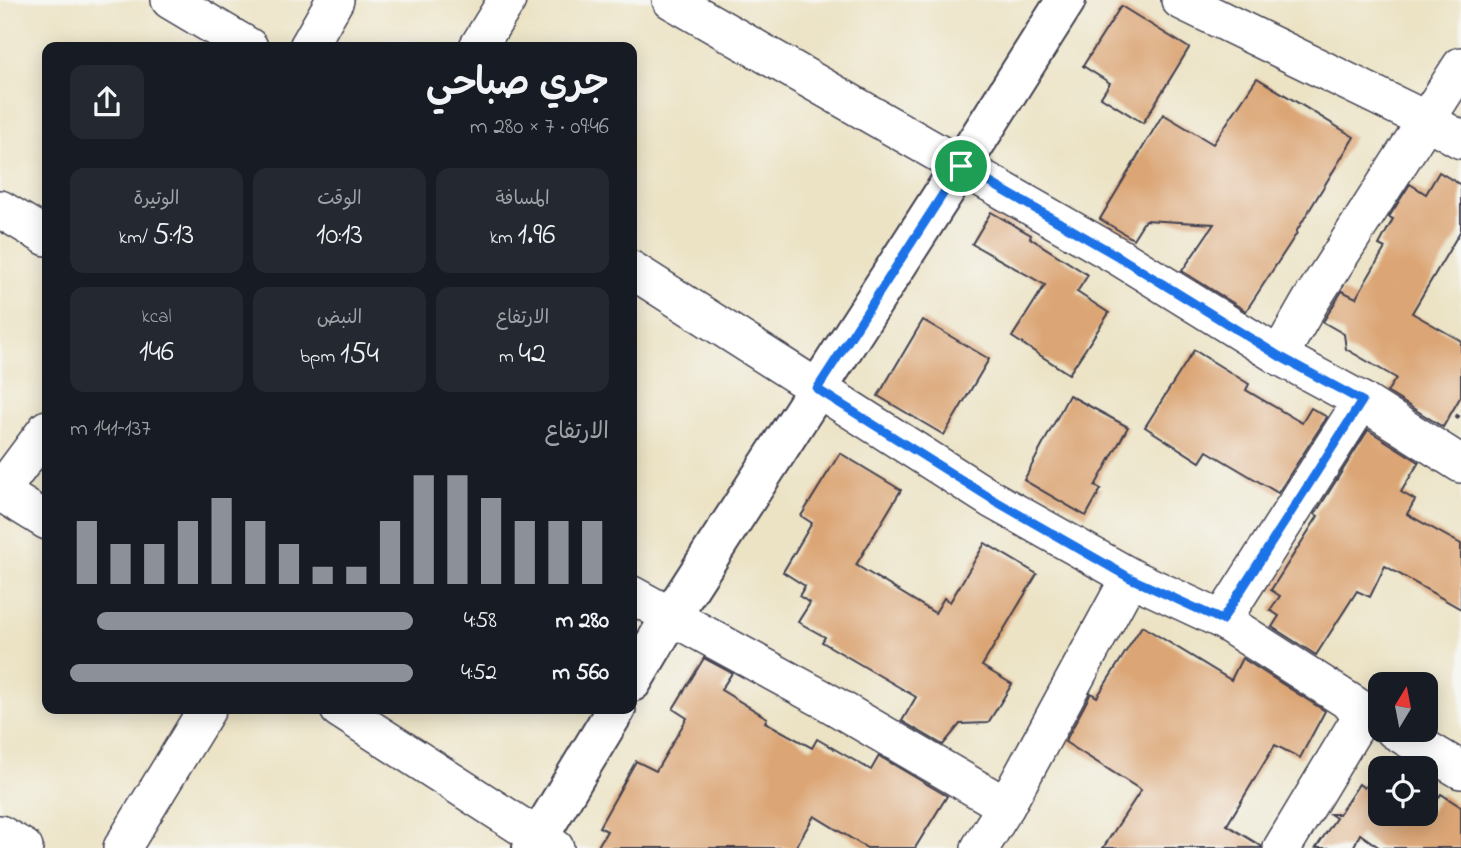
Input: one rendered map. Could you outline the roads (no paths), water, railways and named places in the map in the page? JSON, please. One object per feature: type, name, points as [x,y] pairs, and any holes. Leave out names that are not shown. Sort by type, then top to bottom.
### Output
[{"type":"street","points":[[170,0],[241,42]]},
{"type":"street","points":[[311,42],[335,0]]},
{"type":"street","points":[[481,42],[507,0]]},
{"type":"street","points":[[671,0],[1121,258],[1279,356],[1362,401],[1461,464]]},
{"type":"street","points":[[637,674],[671,616],[1066,0]]},
{"type":"street","points":[[1180,0],[1426,120],[1461,140]]},
{"type":"street","points":[[1279,356],[1310,302],[1461,66]]},
{"type":"street","points":[[0,209],[42,234]]},
{"type":"street","points":[[637,273],[992,499],[1130,578],[1222,620],[1368,713]]},
{"type":"street","points":[[1222,620],[1362,401]]},
{"type":"street","points":[[42,436],[0,492],[42,519]]},
{"type":"street","points":[[980,848],[1006,806],[1130,578]]},
{"type":"street","points":[[637,598],[821,698],[1006,806]]},
{"type":"street","points":[[122,848],[204,714]]},
{"type":"street","points":[[346,714],[542,845],[612,714]]},
{"type":"street","points":[[1282,848],[1368,737]]},
{"type":"street","points":[[1414,742],[1461,771]]},
{"type":"street","points":[[0,834],[24,848]]}]
